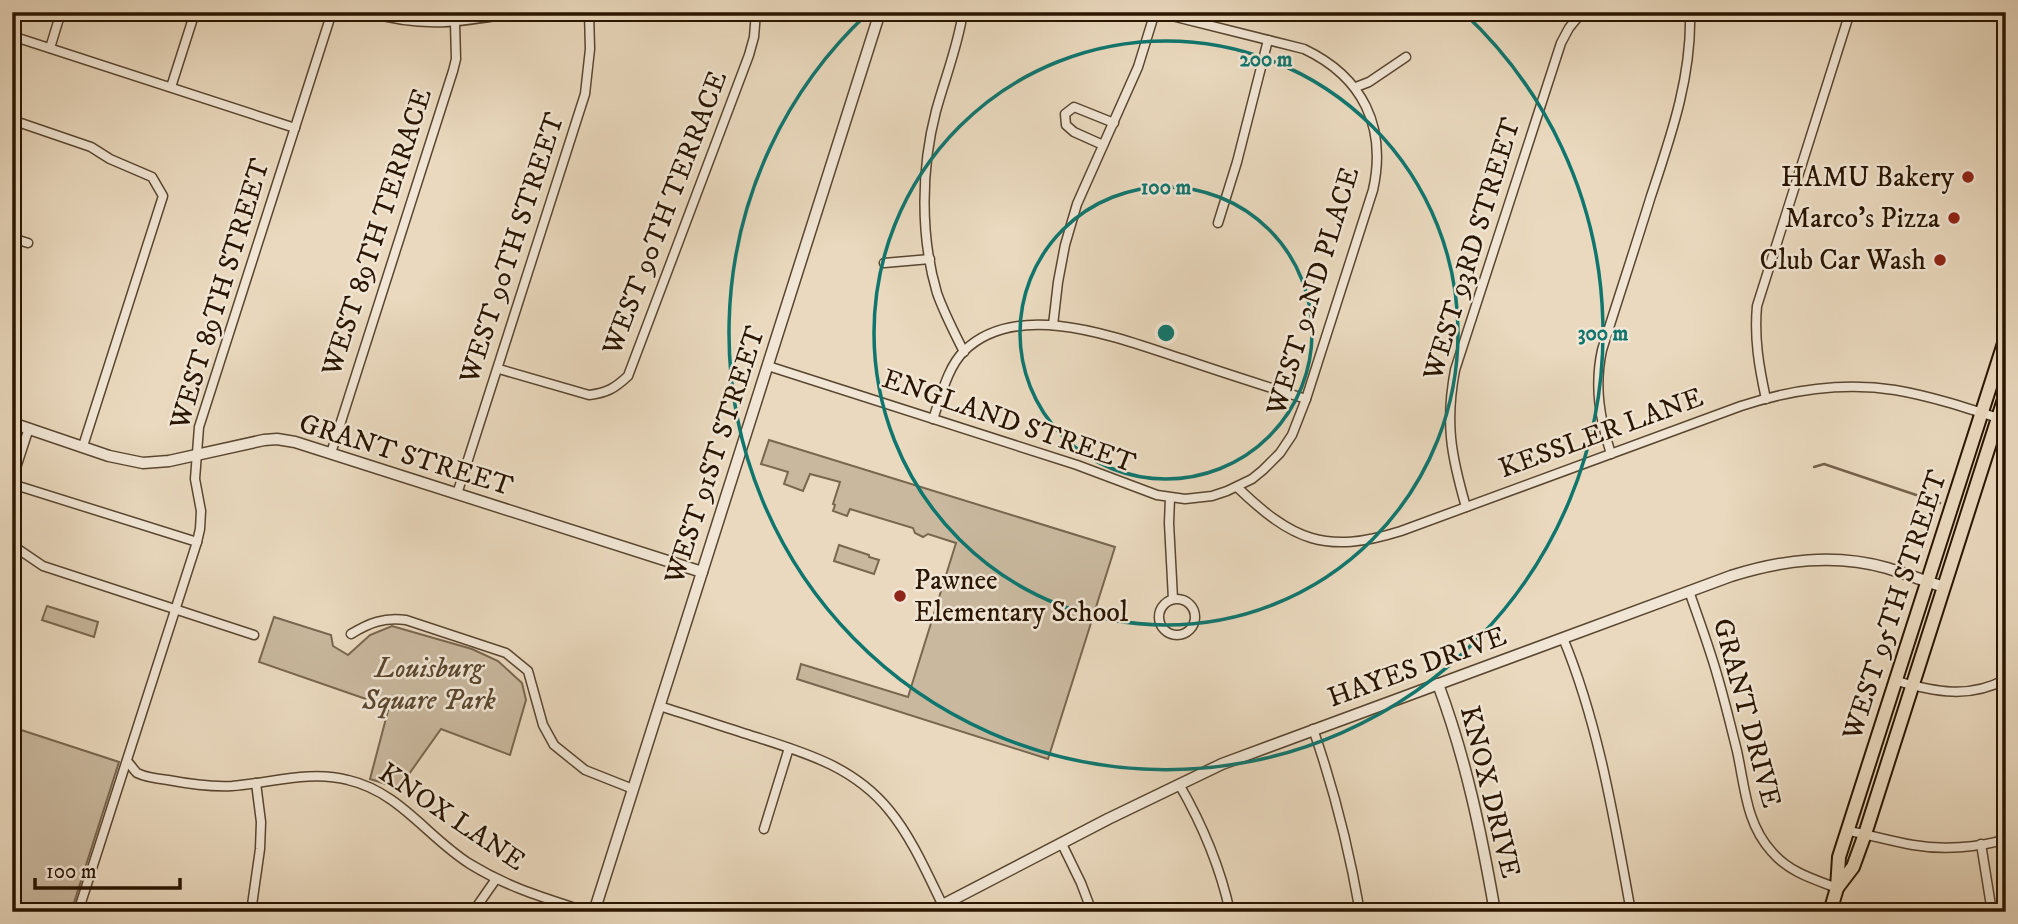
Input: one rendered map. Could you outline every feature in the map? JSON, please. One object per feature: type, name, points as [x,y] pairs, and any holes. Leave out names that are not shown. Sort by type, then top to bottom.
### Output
[{"type":"main road","name":"WEST 95TH STREET","points":[[1830,912],[1837,888],[1839,857],[2006,337]]},
{"type":"main road","name":"WEST 95TH STREET","points":[[1837,888],[1853,867],[1865,834],[2006,393]]},
{"type":"street","points":[[50,48],[61,12]]},
{"type":"street","points":[[171,88],[195,12]]},
{"type":"street","name":"WEST 89TH STREET","points":[[78,912],[197,542],[201,511],[195,479],[199,427],[332,12]]},
{"type":"street","points":[[368,12],[408,22],[455,23],[519,12]]},
{"type":"street","name":"WEST 90TH STREET","points":[[457,494],[585,94],[590,49],[589,12]]},
{"type":"street","name":"WEST 90TH TERRACE","points":[[499,369],[589,395],[613,390],[628,376],[750,55],[756,12]]},
{"type":"street","name":"WEST 91ST STREET","points":[[594,912],[880,12]]},
{"type":"street","points":[[963,12],[929,150],[926,220],[930,259],[937,290],[945,314],[964,352]]},
{"type":"street","points":[[1054,325],[1058,282],[1077,205],[1138,67],[1156,12],[1304,49],[1332,65],[1356,87],[1369,82],[1406,57]]},
{"type":"street","name":"WEST 93RD STREET","points":[[1466,507],[1451,451],[1450,394],[1455,370],[1561,43],[1582,12]]},
{"type":"street","points":[[1611,454],[1599,408],[1598,365],[1684,85],[1690,12]]},
{"type":"street","points":[[1766,398],[1757,355],[1757,306],[1850,12]]},
{"type":"street","name":"WEST 89TH TERRACE","points":[[331,453],[453,71],[456,59],[455,23]]},
{"type":"street","points":[[12,36],[295,128]]},
{"type":"street","points":[[1218,223],[1237,162],[1268,40]]},
{"type":"street","name":"WEST 92ND PLACE","points":[[1237,487],[1263,470],[1280,453],[1292,435],[1306,399],[1376,174],[1375,135],[1356,87]]},
{"type":"street","points":[[1103,145],[1074,132],[1066,125],[1065,114],[1074,107],[1114,124]]},
{"type":"street","points":[[12,120],[91,147],[110,159],[152,177],[163,196],[83,446]]},
{"type":"street","points":[[12,238],[28,243]]},
{"type":"street","points":[[884,263],[930,259]]},
{"type":"street","points":[[933,419],[950,373],[964,352],[987,336],[1026,326],[1075,327],[1113,336],[1306,399]]},
{"type":"street","name":"ENGLAND STREET","points":[[768,366],[1077,465],[1157,495],[1185,499],[1212,496],[1237,487]]},
{"type":"street","name":"KESSLER LANE","points":[[1237,487],[1279,524],[1300,534],[1337,542],[1354,542],[1374,540],[1766,398],[1796,392],[1862,387],[1894,390],[1998,418]]},
{"type":"street","name":"GRANT STREET","points":[[12,423],[109,456],[143,463],[170,461],[242,443],[277,439],[295,442],[702,572]]},
{"type":"street","points":[[29,428],[12,482],[197,542]]},
{"type":"street","points":[[1170,498],[1173,599]]},
{"type":"street","points":[[12,545],[43,566],[254,635]]},
{"type":"street","name":"HAYES DRIVE","points":[[929,912],[944,908],[1179,784],[1244,755],[1760,567],[1811,559],[1862,563],[1944,587]]},
{"type":"street","name":"GRANT DRIVE","points":[[1689,591],[1718,678],[1755,828],[1782,862],[1799,874],[1837,888]]},
{"type":"street","points":[[1179,598],[1190,603],[1195,614],[1189,631],[1178,635],[1167,632],[1159,622],[1160,610],[1167,601],[1173,599],[1179,598]]},
{"type":"street","points":[[351,634],[382,619],[396,618],[506,653],[528,671],[543,726],[554,745],[585,770],[633,789]]},
{"type":"street","points":[[1563,638],[1603,763],[1631,912]]},
{"type":"street","points":[[1897,681],[1945,692],[1963,692],[1982,689],[2006,679]]},
{"type":"street","name":"KNOX DRIVE","points":[[1438,684],[1464,759],[1495,912]]},
{"type":"street","points":[[659,706],[789,748],[842,769],[867,786],[897,820],[944,908]]},
{"type":"street","points":[[1313,729],[1345,834],[1360,912]]},
{"type":"street","points":[[764,829],[789,748]]},
{"type":"street","name":"KNOX LANE","points":[[127,761],[137,773],[192,785],[230,786],[322,776],[367,785],[394,800],[468,862],[518,890],[588,912]]},
{"type":"street","points":[[251,912],[260,849],[261,822],[256,783]]},
{"type":"street","points":[[1179,784],[1210,845],[1230,912]]},
{"type":"street","points":[[1849,831],[1916,845],[1944,847],[2006,839]]},
{"type":"street","points":[[1062,844],[1092,912]]},
{"type":"street","points":[[1981,844],[1992,912]]},
{"type":"street","points":[[473,912],[496,878]]},
{"type":"green space","points":[[769,440],[1115,547],[1048,759],[797,679],[801,664],[908,697],[956,543],[928,534],[923,537],[915,533],[913,528],[850,509],[847,516],[833,511],[840,482],[810,474],[803,491],[784,484],[788,472],[761,464]]},
{"type":"green space","points":[[839,545],[879,560],[874,574],[834,561]]},
{"type":"green space","points":[[47,606],[98,622],[94,637],[42,620]]},
{"type":"green space","name":"Louisburg Square Park","points":[[274,617],[331,635],[333,646],[348,655],[370,635],[392,626],[472,649],[498,661],[522,683],[526,700],[510,755],[441,729],[399,788],[370,779],[389,707],[259,662]]},
{"type":"green space","points":[[12,727],[119,762],[71,912],[12,912]]},
{"type":"waterway","points":[[1814,467],[1824,464],[1940,503]]},
{"type":"place","name":"HAMU Bakery","points":[[1968,177]]},
{"type":"place","name":"Marco's Pizza","points":[[1954,218]]},
{"type":"place","name":"Club Car Wash","points":[[1940,260]]},
{"type":"place","name":"Pawnee Elementary School","points":[[900,596]]}]
